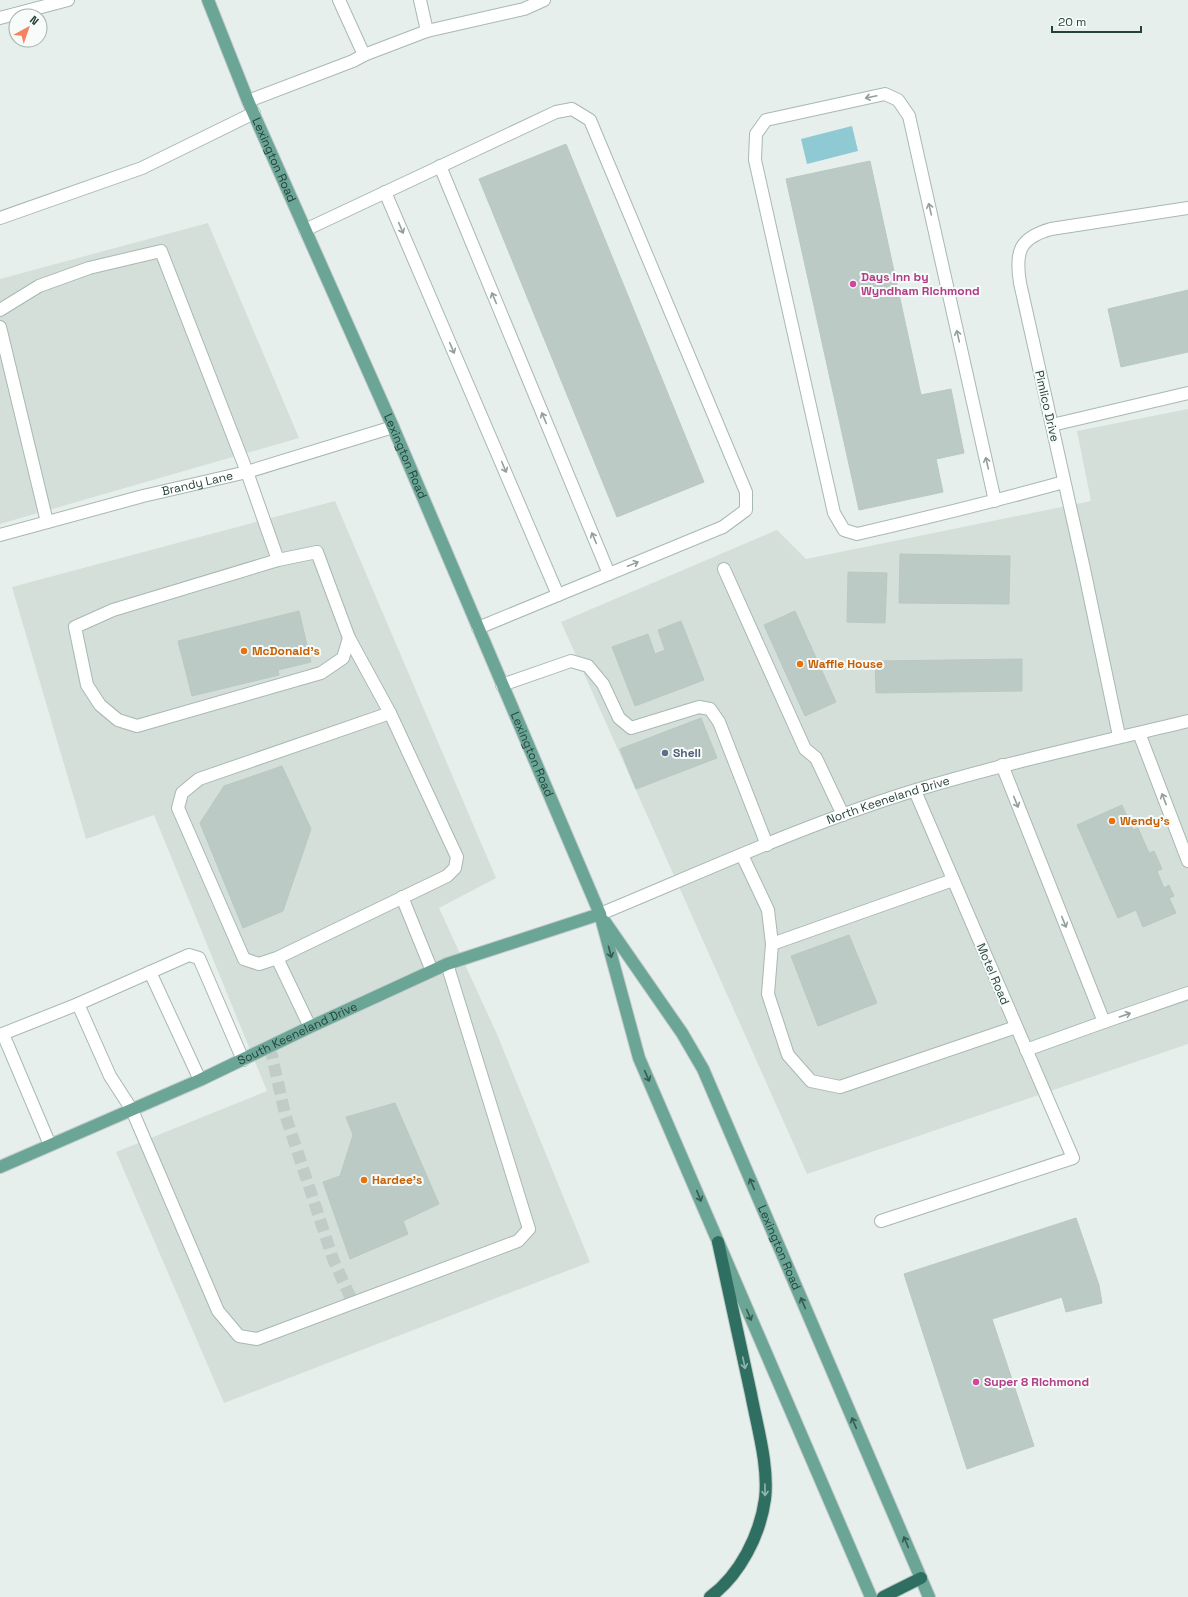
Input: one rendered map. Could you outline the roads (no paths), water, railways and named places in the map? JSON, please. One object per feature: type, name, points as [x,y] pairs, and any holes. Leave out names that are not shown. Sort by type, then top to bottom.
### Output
[{"type":"highway","points":[[710,1597],[718,1591],[740,1566],[756,1534],[765,1498],[764,1457],[718,1242]]},
{"type":"highway","points":[[883,1597],[921,1578]]},
{"type":"main road","name":"Lexington Road","points":[[208,0],[248,101],[393,427],[600,914],[639,1058],[871,1597]]},
{"type":"main road","name":"Lexington Road","points":[[600,914],[682,1034],[703,1069],[929,1597]]},
{"type":"main road","name":"South Keeneland Drive","points":[[0,1167],[200,1080],[310,1027],[447,964],[600,914]]},
{"type":"street","points":[[339,0],[364,55]]},
{"type":"street","points":[[420,0],[427,32]]},
{"type":"street","points":[[248,101],[427,32],[524,9],[544,0]]},
{"type":"street","points":[[0,18],[62,1]]},
{"type":"street","points":[[995,501],[908,116],[898,100],[885,94],[766,120],[756,134],[755,160],[834,513],[844,530],[857,534],[995,501],[1064,482]]},
{"type":"street","points":[[305,230],[556,112],[572,109],[590,120],[746,492],[746,510],[723,527],[478,628]]},
{"type":"street","points":[[0,218],[142,168],[254,113]]},
{"type":"street","points":[[440,166],[609,574]]},
{"type":"street","points":[[386,192],[558,595]]},
{"type":"street","name":"Pimlico Drive","points":[[1119,736],[1084,569],[1020,284],[1018,267],[1019,252],[1024,244],[1037,233],[1052,229],[1188,208]]},
{"type":"street","points":[[0,310],[39,286],[90,268],[161,251],[247,472],[278,560]]},
{"type":"street","points":[[0,327],[47,522]]},
{"type":"street","points":[[1052,425],[1188,393]]},
{"type":"street","name":"Brandy Lane","points":[[0,535],[143,496],[247,472],[393,427]]},
{"type":"street","points":[[349,638],[343,658],[321,672],[137,726],[118,720],[100,705],[87,684],[75,627],[113,610],[278,560],[317,552],[349,638],[390,713],[457,857],[455,868],[447,876],[277,958],[259,964],[244,959],[178,808],[182,794],[199,779],[390,713]]},
{"type":"street","points":[[724,568],[805,749],[816,758],[843,815]]},
{"type":"street","points":[[502,685],[571,661],[588,666],[602,684],[620,718],[631,728],[699,708],[710,709],[719,722],[767,845]]},
{"type":"street","name":"North Keeneland Drive","points":[[600,914],[742,854],[843,815],[915,791],[1002,765],[1119,736],[1139,733],[1188,721]]},
{"type":"street","points":[[1139,733],[1188,861]]},
{"type":"street","points":[[1002,765],[1104,1022]]},
{"type":"street","name":"Motel Road","points":[[881,1221],[1073,1158],[915,791]]},
{"type":"street","points":[[742,854],[768,910],[772,944],[768,994],[788,1054],[811,1081],[840,1087],[1016,1027]]},
{"type":"street","points":[[772,944],[953,880]]},
{"type":"street","points":[[402,897],[432,971]]},
{"type":"street","points":[[50,1145],[2,1034],[78,1004],[189,955],[198,958],[243,1060]]},
{"type":"street","points":[[277,958],[310,1027]]},
{"type":"street","points":[[78,1004],[112,1080],[132,1110],[218,1311],[239,1336],[257,1338],[518,1241],[529,1229],[447,964]]},
{"type":"street","points":[[150,972],[200,1080]]},
{"type":"street","points":[[1026,1050],[1188,993]]},
{"type":"water","points":[[852,126],[858,151],[807,164],[801,139]]},
{"type":"tunnel","points":[[270,1047],[285,1114],[333,1259],[353,1303]]},
{"type":"place","name":"Days Inn by Wyndham Richmond","points":[[853,284]]},
{"type":"place","name":"McDonald's","points":[[244,651]]},
{"type":"place","name":"Waffle House","points":[[800,664]]},
{"type":"place","name":"Shell","points":[[665,753]]},
{"type":"place","name":"Wendy's","points":[[1112,821]]},
{"type":"place","name":"Hardee's","points":[[364,1180]]},
{"type":"place","name":"Super 8 Richmond","points":[[976,1382]]}]
